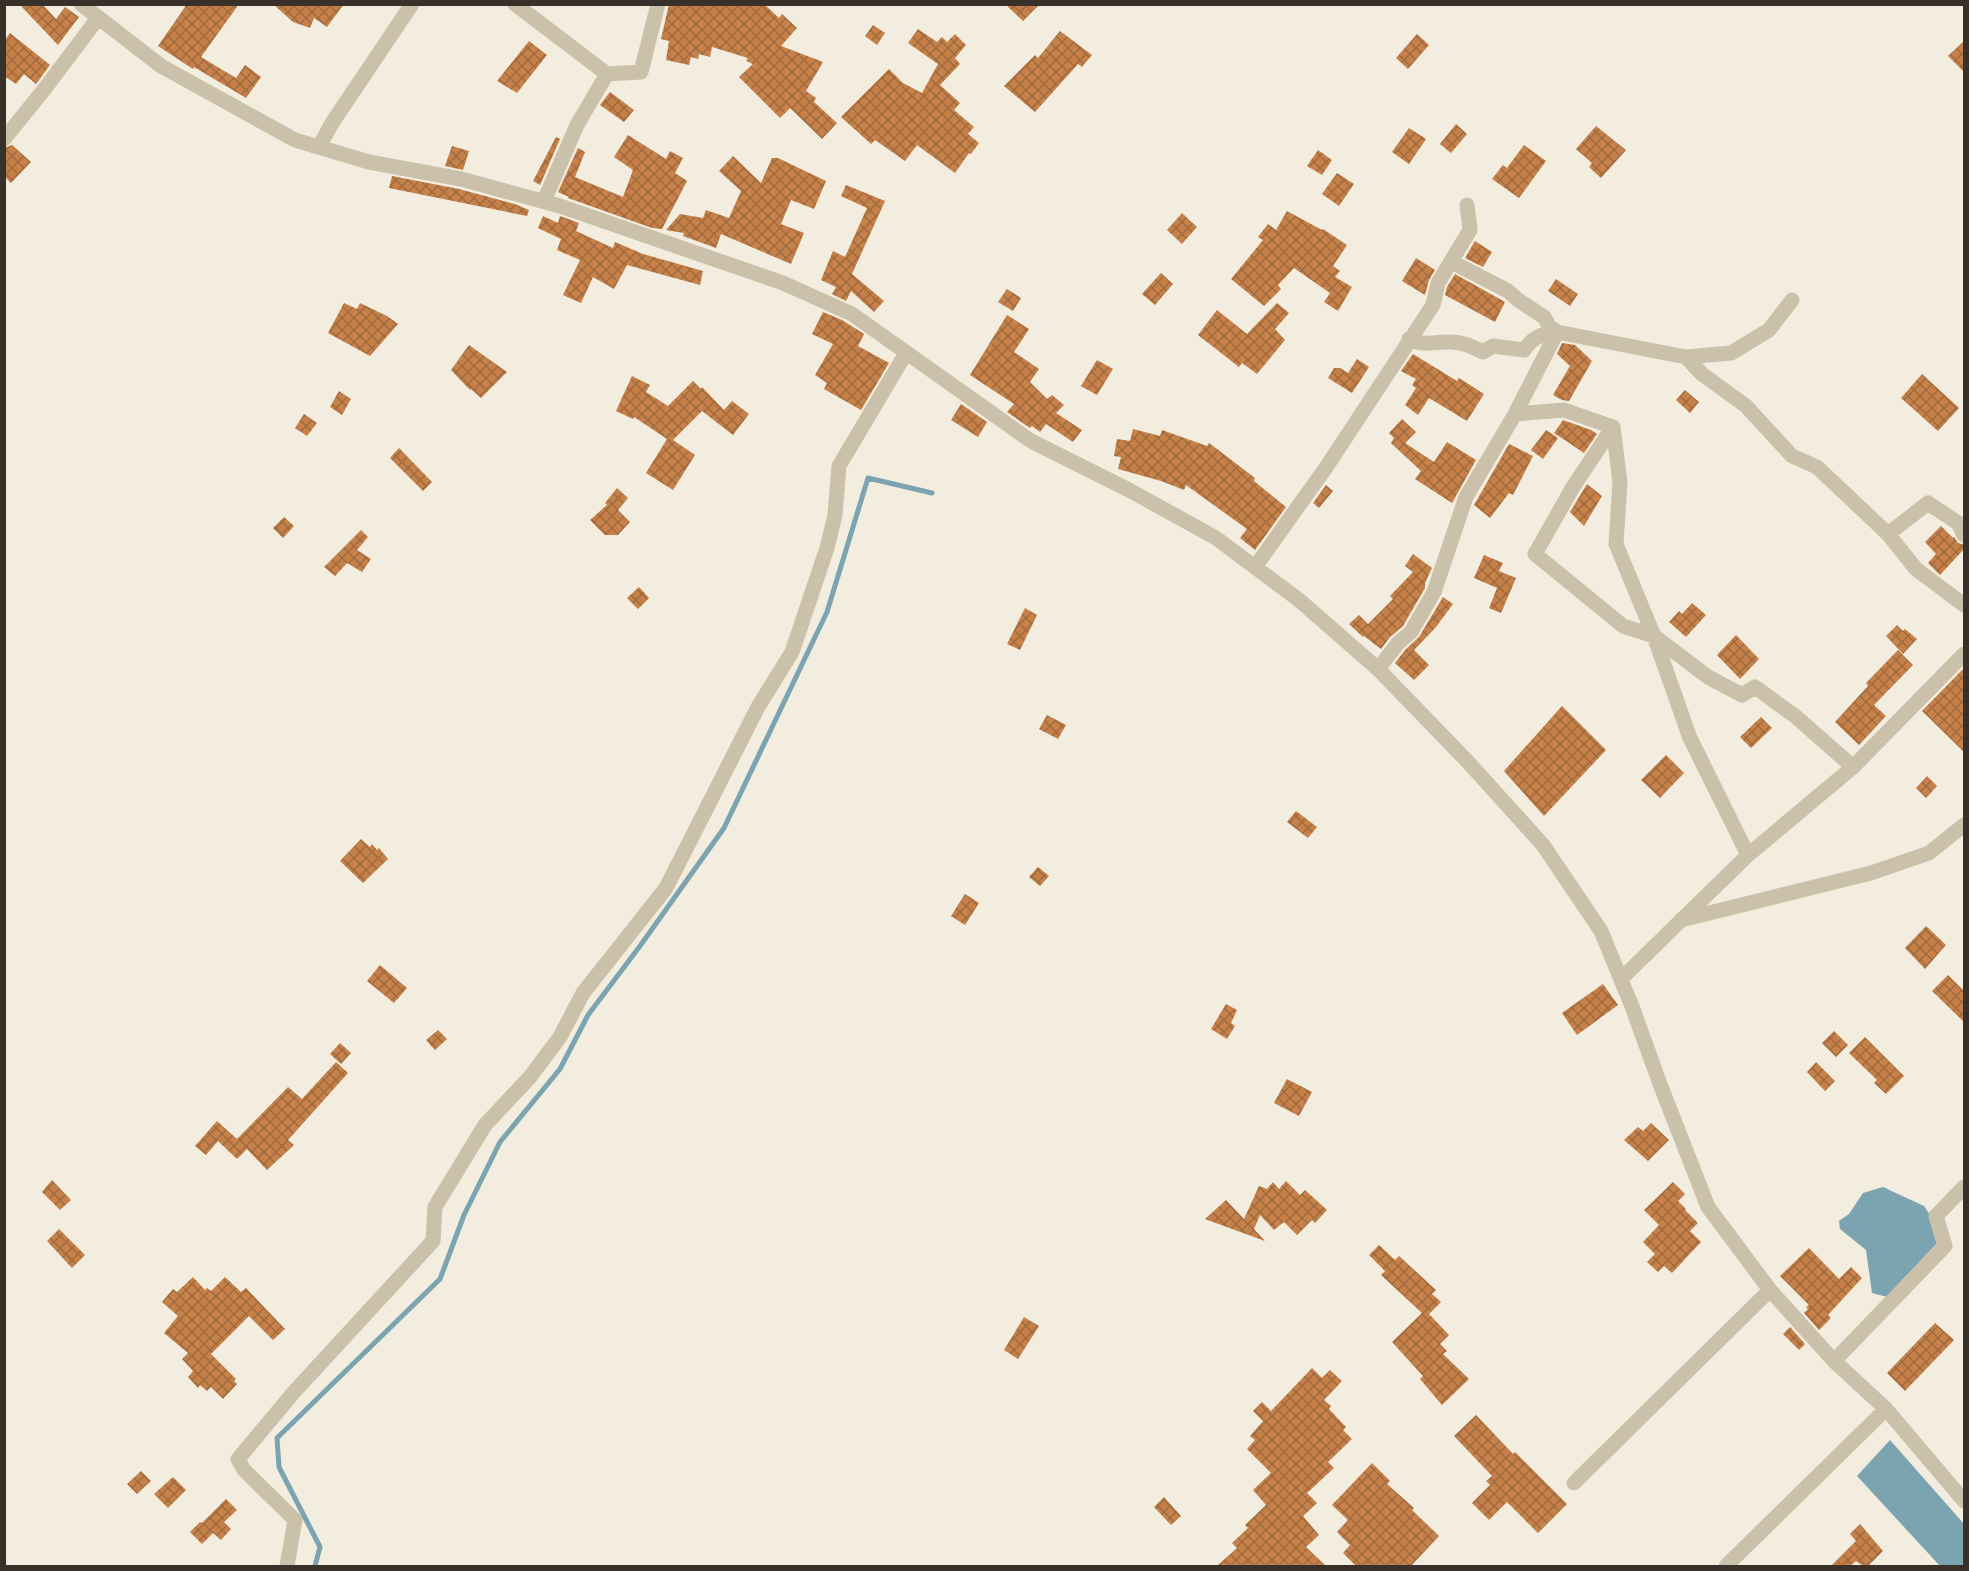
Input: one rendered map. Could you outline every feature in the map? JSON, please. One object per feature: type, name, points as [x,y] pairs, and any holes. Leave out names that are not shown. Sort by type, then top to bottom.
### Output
[{"type":"street","points":[[81,4],[161,66],[295,140],[369,162],[461,179],[544,201],[783,283],[852,314],[1030,441],[1129,490],[1206,532],[1299,600],[1378,669],[1468,762],[1543,845],[1601,931],[1708,1207],[1770,1290],[1834,1361],[1886,1409],[1965,1501]]},
{"type":"street","points":[[319,147],[332,123],[412,4]]},
{"type":"street","points":[[515,4],[607,75],[641,72],[658,4]]},
{"type":"street","points":[[4,140],[98,18]]},
{"type":"street","points":[[544,201],[577,125],[607,75]]},
{"type":"street","points":[[1255,567],[1333,457],[1433,305],[1438,283],[1470,230],[1467,205]]},
{"type":"street","points":[[1452,262],[1508,291],[1545,317],[1549,326],[1557,332]]},
{"type":"street","points":[[1410,339],[1418,344],[1452,342],[1466,344],[1483,352],[1493,346],[1524,350],[1531,340],[1543,333],[1557,332],[1686,357],[1731,353],[1769,330],[1792,300]]},
{"type":"street","points":[[1378,669],[1398,643],[1411,632],[1434,592],[1466,497],[1515,414],[1557,332]]},
{"type":"street","points":[[287,1566],[295,1520],[244,1470],[238,1459],[294,1392],[433,1241],[435,1207],[485,1125],[530,1077],[560,1037],[583,993],[666,888],[758,706],[792,652],[827,548],[835,515],[838,466],[906,353]]},
{"type":"street","points":[[1686,357],[1702,374],[1746,406],[1792,456],[1817,467],[1888,534],[1916,569],[1965,605]]},
{"type":"street","points":[[1515,414],[1564,410],[1613,427]]},
{"type":"street","points":[[1613,427],[1620,482],[1616,544],[1654,636],[1690,738],[1748,855]]},
{"type":"street","points":[[1613,427],[1573,487],[1535,554],[1623,626],[1654,636],[1707,677],[1742,694],[1755,687],[1795,716],[1853,767]]},
{"type":"street","points":[[1888,534],[1928,503],[1958,523],[1965,535]]},
{"type":"street","points":[[1621,979],[1748,855],[1853,767],[1965,654]]},
{"type":"street","points":[[1681,920],[1871,873],[1929,853],[1965,825]]},
{"type":"street","points":[[1834,1361],[1945,1246],[1936,1216],[1965,1187]]},
{"type":"street","points":[[1574,1483],[1770,1290]]},
{"type":"street","points":[[1726,1566],[1886,1409]]},
{"type":"water","points":[[1883,1187],[1924,1206],[1934,1221],[1937,1243],[1887,1297],[1872,1293],[1866,1250],[1840,1229],[1839,1221],[1849,1214],[1863,1193]]},
{"type":"water","points":[[1890,1440],[1964,1524],[1964,1566],[1940,1566],[1857,1476]]},
{"type":"building","points":[[19,4],[42,4],[56,19],[65,7],[79,17],[58,45]]},
{"type":"building","points":[[187,4],[239,4],[201,57],[236,78],[245,65],[261,77],[246,98],[194,67],[193,69],[158,46]]},
{"type":"building","points":[[273,4],[344,4],[327,27],[314,18],[310,28],[293,22]]},
{"type":"building","points":[[669,4],[764,4],[779,18],[782,14],[797,28],[781,46],[823,62],[806,91],[816,98],[814,102],[837,123],[822,139],[790,108],[780,118],[739,77],[753,64],[746,61],[748,58],[712,47],[710,57],[699,54],[698,59],[691,57],[689,65],[666,60],[669,41],[661,39]]},
{"type":"building","points":[[1005,4],[1040,4],[1023,21]]},
{"type":"building","points":[[873,25],[885,33],[877,45],[865,36]]},
{"type":"building","points":[[918,29],[937,42],[942,37],[947,42],[955,34],[966,45],[955,58],[960,64],[940,85],[960,103],[954,110],[974,127],[968,134],[979,143],[955,173],[917,145],[905,161],[875,140],[871,144],[841,117],[889,69],[903,83],[922,93],[938,64],[908,43]]},
{"type":"building","points":[[1060,31],[1092,55],[1082,67],[1078,64],[1035,112],[1004,86],[1035,55],[1038,58]]},
{"type":"building","points":[[10,33],[50,65],[36,84],[24,74],[16,84],[4,76],[4,41]]},
{"type":"building","points":[[1417,34],[1429,45],[1408,69],[1396,58]]},
{"type":"building","points":[[1965,40],[1965,73],[1948,56]]},
{"type":"building","points":[[529,41],[547,55],[517,93],[497,81]]},
{"type":"building","points":[[610,92],[634,110],[624,122],[600,105]]},
{"type":"building","points":[[1456,124],[1467,134],[1451,153],[1440,144]]},
{"type":"building","points":[[1596,126],[1626,150],[1601,178],[1589,167],[1592,163],[1576,149]]},
{"type":"building","points":[[1409,128],[1426,139],[1409,164],[1392,152]]},
{"type":"building","points":[[628,135],[666,159],[670,151],[683,158],[675,173],[687,181],[662,229],[652,228],[568,198],[558,192],[578,148],[585,152],[575,177],[623,197],[633,170],[614,157]]},
{"type":"building","points":[[556,137],[560,139],[540,185],[533,181]]},
{"type":"building","points":[[12,145],[31,162],[11,183],[4,176],[4,148]]},
{"type":"building","points":[[1524,145],[1546,161],[1519,198],[1492,179],[1503,165],[1507,168]]},
{"type":"building","points":[[452,146],[469,151],[463,170],[445,166]]},
{"type":"building","points":[[1318,150],[1332,160],[1322,175],[1307,166]]},
{"type":"building","points":[[733,156],[761,183],[772,158],[778,158],[826,181],[814,209],[791,200],[781,224],[804,233],[791,264],[721,234],[716,248],[683,236],[684,233],[666,230],[680,214],[703,218],[706,210],[729,218],[741,191],[719,171]]},
{"type":"building","points":[[1337,173],[1354,184],[1339,206],[1322,194]]},
{"type":"building","points":[[392,176],[459,189],[529,210],[527,216],[389,188]]},
{"type":"building","points":[[846,185],[885,201],[852,274],[884,301],[874,312],[851,291],[846,301],[832,294],[836,287],[821,280],[833,251],[845,257],[867,208],[841,196]]},
{"type":"building","points":[[1287,211],[1323,229],[1347,245],[1333,266],[1340,271],[1335,277],[1352,287],[1338,311],[1324,302],[1330,293],[1294,268],[1278,285],[1281,289],[1264,306],[1231,279],[1263,240],[1258,237],[1268,224],[1276,230]]},
{"type":"building","points":[[1182,213],[1197,227],[1182,244],[1167,230]]},
{"type":"building","points":[[543,216],[558,223],[560,216],[579,223],[576,231],[613,248],[615,242],[643,254],[703,271],[700,285],[627,265],[614,289],[593,277],[581,303],[563,295],[580,260],[557,250],[561,239],[538,228]]},
{"type":"building","points":[[1475,241],[1492,252],[1483,267],[1465,258]]},
{"type":"building","points":[[1416,258],[1435,270],[1429,280],[1425,295],[1402,281]]},
{"type":"building","points":[[1161,273],[1173,284],[1155,305],[1142,294]]},
{"type":"building","points":[[1455,274],[1505,302],[1495,322],[1445,295]]},
{"type":"building","points":[[1556,279],[1578,294],[1570,306],[1548,291]]},
{"type":"building","points":[[1007,289],[1021,298],[1013,311],[998,302]]},
{"type":"building","points":[[344,303],[357,309],[360,303],[398,324],[370,356],[328,333]]},
{"type":"building","points":[[1277,303],[1289,313],[1275,329],[1285,340],[1257,374],[1242,363],[1239,367],[1198,335],[1217,310],[1247,334]]},
{"type":"building","points":[[823,312],[842,320],[864,334],[858,346],[889,363],[861,410],[824,389],[827,383],[815,375],[833,344],[812,334]]},
{"type":"building","points":[[1007,315],[1029,329],[1014,352],[1039,369],[1030,382],[1047,399],[1052,395],[1064,405],[1056,413],[1082,430],[1073,442],[1046,424],[1040,432],[1032,426],[1030,428],[1007,412],[1014,404],[970,375]]},
{"type":"building","points":[[1562,343],[1575,345],[1592,361],[1569,401],[1553,395],[1570,366],[1557,354]]},
{"type":"building","points":[[469,345],[507,372],[481,398],[451,370]]},
{"type":"building","points":[[1413,354],[1457,381],[1459,378],[1484,394],[1467,421],[1429,398],[1418,415],[1405,405],[1416,388],[1412,385],[1416,379],[1401,371]]},
{"type":"building","points":[[1357,359],[1369,367],[1352,393],[1328,378],[1334,368],[1340,368],[1348,373]]},
{"type":"building","points":[[1097,360],[1113,369],[1097,395],[1081,386]]},
{"type":"building","points":[[1922,374],[1959,408],[1938,431],[1901,398]]},
{"type":"building","points":[[632,376],[650,385],[646,392],[668,406],[693,381],[724,410],[732,401],[749,414],[733,435],[702,411],[673,440],[695,455],[673,490],[646,473],[667,439],[634,417],[633,419],[616,411]]},
{"type":"building","points":[[1685,390],[1699,402],[1690,413],[1676,400]]},
{"type":"building","points":[[339,391],[351,399],[342,415],[330,407]]},
{"type":"building","points":[[961,404],[987,422],[978,437],[951,420]]},
{"type":"building","points":[[304,414],[317,423],[307,436],[295,428]]},
{"type":"building","points":[[1402,419],[1416,432],[1405,443],[1434,462],[1447,442],[1476,460],[1452,503],[1415,479],[1421,471],[1391,443],[1394,438],[1389,433]]},
{"type":"building","points":[[1563,420],[1597,434],[1584,453],[1554,433]]},
{"type":"building","points":[[1133,429],[1160,436],[1162,430],[1207,446],[1209,443],[1255,478],[1254,481],[1286,507],[1255,550],[1240,538],[1247,529],[1186,485],[1184,490],[1118,469],[1121,457],[1114,456],[1117,439],[1130,441]]},
{"type":"building","points":[[1546,430],[1558,438],[1543,459],[1531,450]]},
{"type":"building","points":[[1509,444],[1533,456],[1513,495],[1509,493],[1490,518],[1474,505]]},
{"type":"building","points":[[399,448],[432,482],[423,491],[390,458]]},
{"type":"building","points":[[1587,484],[1602,496],[1584,526],[1570,512]]},
{"type":"building","points":[[1326,485],[1333,491],[1319,508],[1313,503]]},
{"type":"building","points":[[617,488],[628,498],[618,510],[630,522],[618,535],[605,535],[590,520],[607,505],[605,503]]},
{"type":"building","points":[[284,517],[294,526],[283,538],[273,528]]},
{"type":"building","points":[[1941,526],[1958,543],[1965,545],[1965,548],[1940,575],[1928,563],[1936,554],[1925,542]]},
{"type":"building","points":[[361,530],[368,537],[357,550],[371,559],[362,572],[347,563],[335,576],[324,567]]},
{"type":"building","points":[[1413,554],[1432,568],[1425,588],[1403,626],[1381,649],[1349,624],[1359,615],[1368,624],[1393,599],[1390,596],[1413,572],[1405,566]]},
{"type":"building","points":[[1484,555],[1503,563],[1499,571],[1516,578],[1501,613],[1489,608],[1497,588],[1474,578]]},
{"type":"building","points":[[639,587],[649,598],[638,609],[627,598]]},
{"type":"building","points":[[1443,597],[1453,604],[1436,627],[1414,650],[1429,665],[1414,680],[1395,663],[1419,637]]},
{"type":"building","points":[[1692,603],[1706,615],[1686,637],[1669,622],[1679,611],[1682,614]]},
{"type":"building","points":[[1025,608],[1037,615],[1020,650],[1007,644]]},
{"type":"building","points":[[1897,625],[1917,639],[1903,654],[1886,636]]},
{"type":"building","points":[[1736,635],[1759,659],[1740,679],[1717,655]]},
{"type":"building","points":[[1898,650],[1913,665],[1874,705],[1886,716],[1859,745],[1835,722],[1868,686],[1866,683]]},
{"type":"building","points":[[1965,667],[1965,753],[1922,711]]},
{"type":"building","points":[[1562,706],[1606,750],[1544,816],[1504,771]]},
{"type":"building","points":[[1047,715],[1066,725],[1058,739],[1039,729]]},
{"type":"building","points":[[1761,717],[1772,728],[1751,748],[1740,737]]},
{"type":"building","points":[[1666,755],[1684,773],[1660,798],[1641,780]]},
{"type":"building","points":[[1927,776],[1937,786],[1926,798],[1916,788]]},
{"type":"building","points":[[1296,811],[1317,827],[1308,838],[1287,822]]},
{"type":"building","points":[[361,839],[370,847],[372,844],[377,850],[379,848],[388,859],[363,883],[340,861]]},
{"type":"building","points":[[1038,867],[1049,876],[1040,886],[1029,877]]},
{"type":"building","points":[[965,894],[979,903],[965,925],[951,916]]},
{"type":"building","points":[[1926,926],[1946,945],[1925,969],[1905,948]]},
{"type":"building","points":[[380,965],[407,988],[394,1003],[367,981]]},
{"type":"building","points":[[1948,975],[1965,992],[1965,1023],[1932,991]]},
{"type":"building","points":[[1603,984],[1618,1005],[1577,1035],[1562,1013]]},
{"type":"building","points":[[1226,1004],[1237,1010],[1231,1023],[1235,1026],[1227,1039],[1211,1029]]},
{"type":"building","points":[[438,1030],[447,1039],[435,1050],[426,1040]]},
{"type":"building","points":[[1834,1031],[1848,1045],[1836,1057],[1822,1043]]},
{"type":"building","points":[[1865,1037],[1904,1076],[1886,1094],[1874,1083],[1877,1080],[1849,1053]]},
{"type":"building","points":[[340,1043],[351,1053],[341,1064],[330,1054]]},
{"type":"building","points":[[336,1062],[348,1073],[288,1140],[294,1145],[267,1170],[247,1149],[237,1159],[218,1141],[206,1155],[195,1146],[217,1121],[237,1139],[288,1087],[302,1099]]},
{"type":"building","points":[[1816,1062],[1835,1081],[1825,1091],[1807,1072]]},
{"type":"building","points":[[1287,1079],[1312,1092],[1299,1116],[1274,1103]]},
{"type":"building","points":[[1651,1123],[1669,1140],[1648,1161],[1624,1140],[1638,1127],[1643,1131]]},
{"type":"building","points":[[52,1180],[71,1200],[60,1210],[42,1192]]},
{"type":"building","points":[[1286,1181],[1300,1195],[1305,1190],[1327,1210],[1315,1223],[1312,1220],[1297,1235],[1284,1222],[1274,1230],[1260,1215],[1254,1229],[1265,1241],[1205,1219],[1226,1200],[1244,1219],[1259,1186],[1267,1189],[1273,1182],[1279,1189]]},
{"type":"building","points":[[1673,1182],[1685,1194],[1678,1201],[1698,1223],[1690,1231],[1701,1242],[1672,1273],[1664,1266],[1658,1272],[1647,1262],[1655,1254],[1643,1242],[1659,1225],[1644,1210]]},
{"type":"building","points":[[59,1229],[85,1255],[72,1268],[47,1241]]},
{"type":"building","points":[[1379,1245],[1395,1260],[1399,1256],[1436,1290],[1432,1294],[1441,1302],[1429,1314],[1449,1335],[1440,1344],[1447,1351],[1443,1354],[1469,1379],[1442,1405],[1420,1379],[1423,1376],[1392,1342],[1422,1313],[1381,1275],[1385,1271],[1369,1255]]},
{"type":"building","points":[[1809,1248],[1839,1279],[1851,1267],[1862,1278],[1828,1315],[1831,1318],[1819,1330],[1804,1313],[1809,1305],[1780,1276]]},
{"type":"building","points":[[193,1277],[205,1290],[207,1288],[211,1291],[225,1277],[241,1292],[246,1288],[285,1329],[273,1340],[249,1316],[211,1354],[236,1379],[234,1381],[237,1384],[223,1399],[211,1387],[207,1391],[200,1385],[198,1388],[188,1377],[193,1371],[182,1359],[188,1353],[164,1333],[178,1316],[162,1302],[173,1289],[177,1292]]},
{"type":"building","points":[[1024,1317],[1039,1326],[1018,1359],[1004,1350]]},
{"type":"building","points":[[1935,1323],[1954,1340],[1905,1391],[1887,1373]]},
{"type":"building","points":[[1790,1327],[1805,1344],[1799,1350],[1783,1334]]},
{"type":"building","points":[[1312,1368],[1322,1378],[1330,1370],[1342,1381],[1324,1400],[1331,1406],[1329,1409],[1346,1427],[1343,1430],[1352,1439],[1328,1462],[1334,1468],[1307,1493],[1317,1503],[1303,1516],[1319,1535],[1306,1547],[1326,1566],[1217,1566],[1237,1548],[1232,1543],[1248,1528],[1245,1525],[1266,1505],[1253,1490],[1271,1473],[1247,1449],[1255,1440],[1250,1436],[1263,1421],[1253,1411],[1262,1402],[1271,1411]]},
{"type":"building","points":[[1476,1415],[1513,1454],[1515,1452],[1567,1504],[1538,1533],[1507,1502],[1489,1520],[1472,1503],[1490,1485],[1486,1481],[1492,1476],[1454,1436]]},
{"type":"building","points":[[1372,1463],[1390,1481],[1387,1484],[1414,1508],[1412,1510],[1439,1536],[1411,1566],[1356,1566],[1343,1553],[1350,1545],[1337,1532],[1348,1520],[1332,1505]]},
{"type":"building","points":[[141,1471],[151,1481],[137,1494],[127,1484]]},
{"type":"building","points":[[173,1477],[186,1490],[168,1508],[154,1494]]},
{"type":"building","points":[[1164,1497],[1181,1516],[1171,1525],[1154,1507]]},
{"type":"building","points":[[226,1499],[237,1510],[224,1522],[231,1529],[221,1540],[213,1533],[202,1544],[190,1532]]},
{"type":"building","points":[[1860,1524],[1883,1551],[1868,1566],[1863,1566],[1856,1561],[1850,1566],[1831,1566],[1856,1541],[1850,1534]]},
{"type":"waterway","points":[[315,1566],[320,1547],[279,1467],[277,1438],[440,1279],[464,1215],[500,1142],[560,1069],[588,1015],[724,828],[827,612],[868,478],[932,493]]}]
